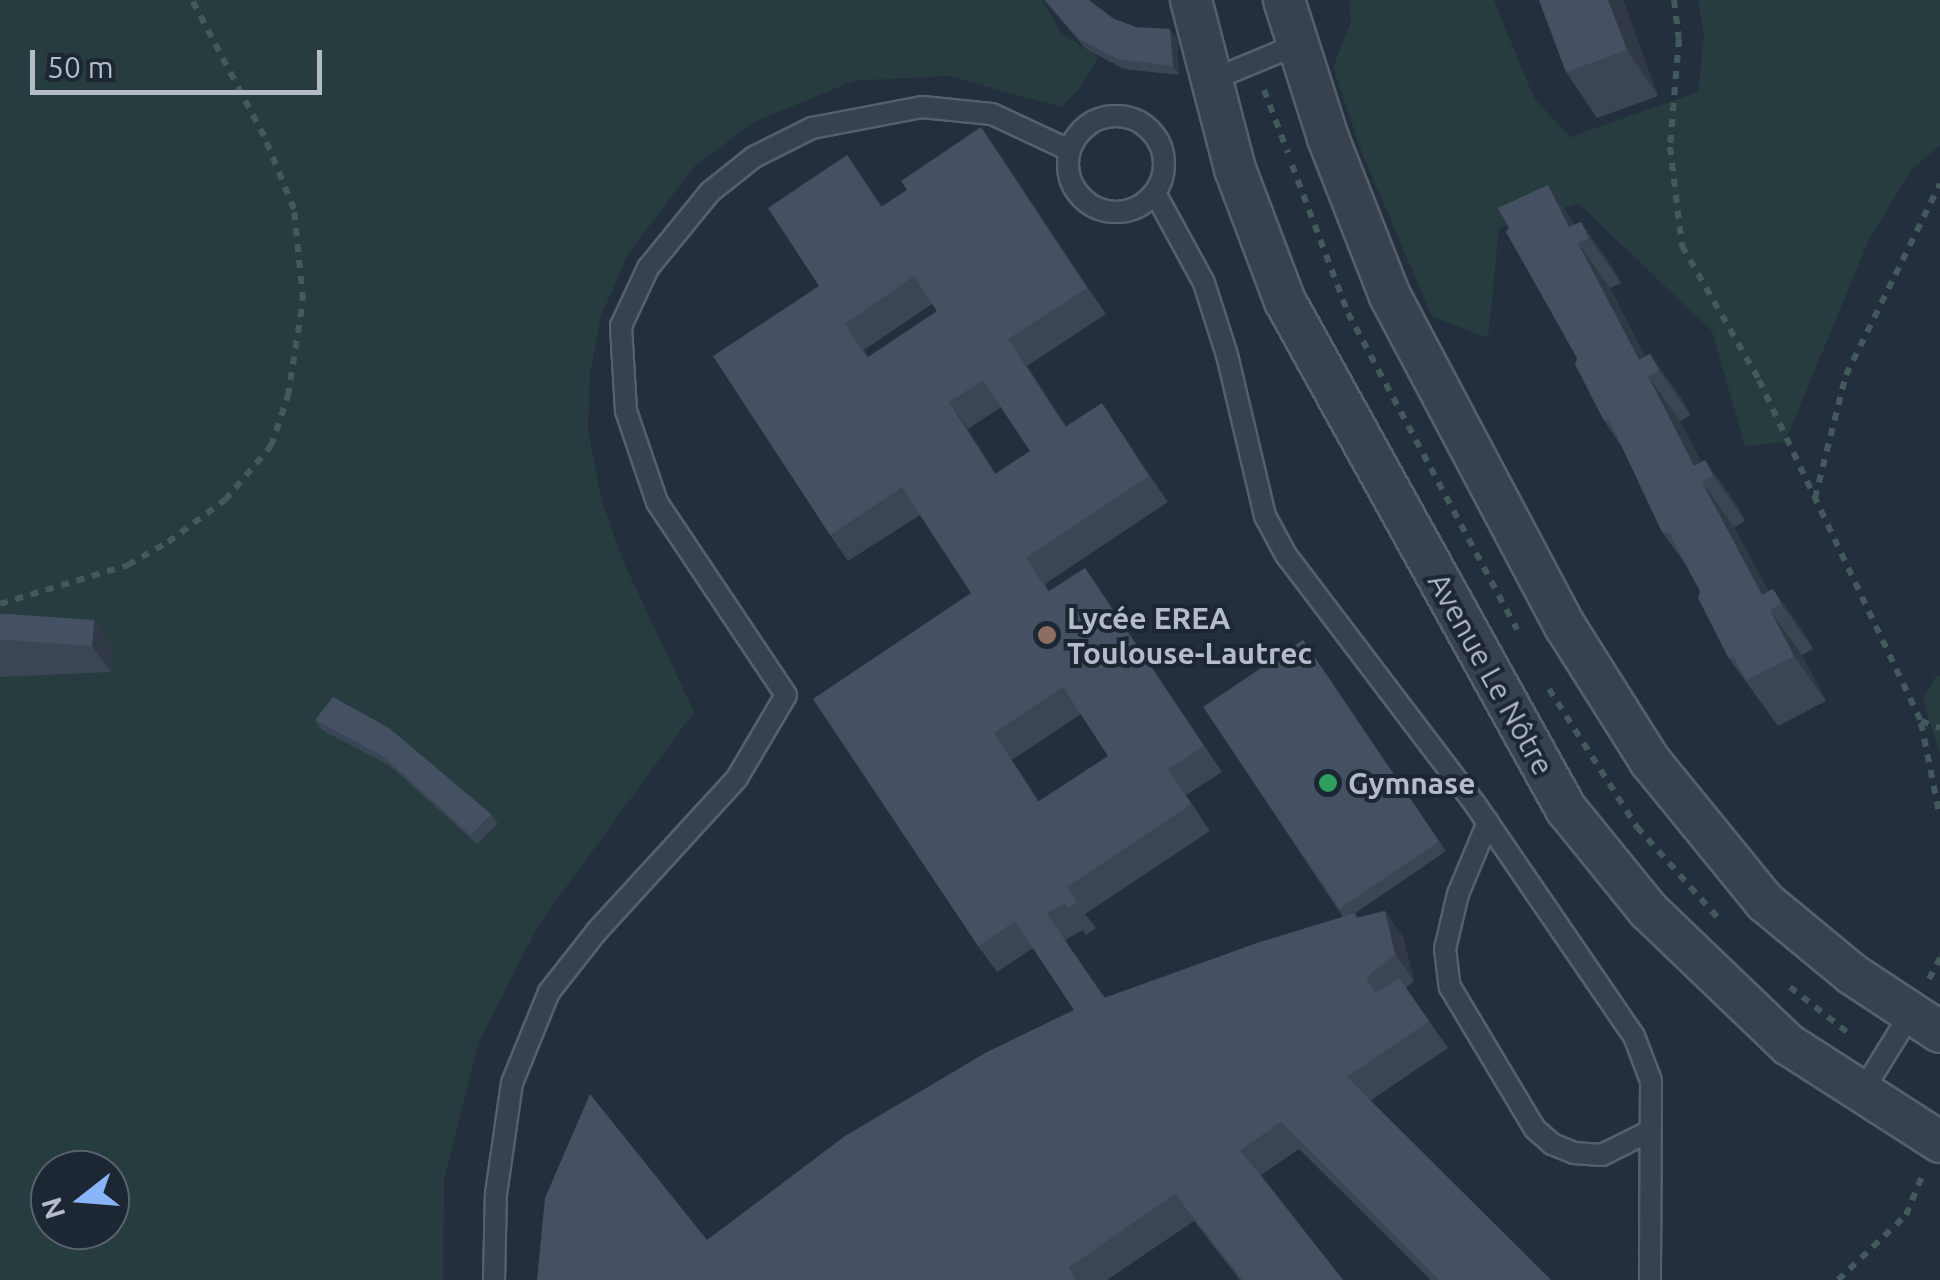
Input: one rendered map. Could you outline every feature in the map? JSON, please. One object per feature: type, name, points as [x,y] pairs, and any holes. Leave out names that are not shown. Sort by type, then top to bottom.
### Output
[{"type":"street","name":"Avenue Le Nôtre","points":[[1191,0],[1235,169],[1285,301],[1566,809],[1648,910],[1789,1045],[1862,1092],[1935,1154]]},
{"type":"street","points":[[1284,0],[1296,45],[1390,296],[1565,626],[1650,761],[1765,902],[1852,974],[1925,1022]]},
{"type":"lane","points":[[1212,80],[1296,45]]},
{"type":"lane","points":[[494,1280],[496,1194],[512,1083],[549,992],[597,931],[737,778],[750,748],[786,695],[658,502],[626,411],[621,326],[648,268],[710,192],[754,157],[812,128],[922,108],[992,114],[1069,150]]},
{"type":"lane","points":[[1104,116],[1137,120],[1151,130],[1164,161],[1155,192],[1131,210],[1101,211],[1088,204],[1069,180],[1069,150],[1076,134],[1104,116]]},
{"type":"lane","points":[[1155,192],[1204,282],[1227,355],[1265,516],[1286,555],[1488,822],[1634,1036],[1652,1081],[1650,1280]]},
{"type":"lane","points":[[1488,822],[1458,894],[1445,949],[1450,987],[1535,1129],[1552,1144],[1574,1153],[1602,1155],[1650,1130]]},
{"type":"lane","points":[[1862,1092],[1925,1022]]},
{"type":"path","points":[[0,604],[128,565],[168,542],[225,500],[271,446],[288,396],[302,300],[294,209],[264,136],[192,0]]},
{"type":"path","points":[[1674,0],[1679,39],[1670,147],[1682,246],[1759,380],[1921,722],[1940,817]]},
{"type":"path","points":[[1815,499],[1846,374],[1940,184]]},
{"type":"path","points":[[1921,722],[1940,728]]},
{"type":"path","points":[[1838,1280],[1906,1215],[1935,1154]]},
{"type":"green space","points":[[0,0],[1043,0],[1060,32],[1098,57],[1079,90],[1061,107],[948,76],[853,81],[754,122],[694,167],[628,254],[601,316],[590,374],[588,430],[601,498],[622,559],[694,712],[539,924],[479,1042],[444,1181],[443,1280],[0,1280]]},
{"type":"green space","points":[[1349,0],[1494,0],[1534,98],[1570,137],[1698,92],[1704,35],[1698,0],[1940,0],[1940,145],[1912,169],[1870,237],[1785,442],[1745,446],[1712,331],[1578,203],[1499,228],[1488,338],[1432,316],[1362,153],[1333,67],[1351,22]]},
{"type":"green space","points":[[1936,676],[1940,676],[1940,754],[1923,700]]},
{"type":"building","points":[[1045,0],[1089,0],[1114,19],[1136,27],[1170,29],[1173,66],[1118,59],[1079,39]]},
{"type":"building","points":[[1539,0],[1608,0],[1627,50],[1566,72]]},
{"type":"building","points":[[981,127],[1087,288],[1008,339],[1065,427],[1102,403],[1149,476],[1026,558],[1048,592],[1085,568],[1204,746],[1168,769],[1191,804],[1067,887],[1077,902],[1068,908],[1064,903],[1047,914],[1104,998],[1257,943],[1355,913],[1357,918],[1385,911],[1395,954],[1366,978],[1376,993],[1399,978],[1429,1021],[1347,1077],[1551,1280],[1439,1280],[1281,1122],[1240,1150],[1343,1280],[1243,1280],[1175,1194],[1069,1267],[1075,1280],[537,1280],[545,1198],[590,1094],[707,1240],[845,1136],[987,1052],[1074,1010],[1015,921],[978,946],[813,699],[971,593],[902,487],[830,535],[713,356],[819,286],[768,208],[847,155],[881,207],[907,190],[901,181]],"holes":[[[914,276],[937,311],[867,358],[845,324]],[[983,380],[1030,451],[995,474],[949,402]],[[1063,687],[1108,756],[1038,802],[994,733]]]},
{"type":"building","points":[[1548,185],[1569,227],[1581,222],[1589,238],[1578,243],[1639,360],[1650,354],[1659,370],[1648,376],[1694,466],[1705,460],[1713,475],[1702,482],[1762,595],[1773,589],[1781,603],[1770,610],[1794,656],[1746,680],[1735,659],[1728,657],[1698,598],[1700,591],[1669,533],[1662,532],[1610,421],[1603,419],[1575,364],[1577,358],[1506,232],[1509,228],[1498,208]]},
{"type":"building","points":[[0,613],[94,620],[92,646],[0,639]]},
{"type":"building","name":"Gymnase","points":[[1303,640],[1439,841],[1339,909],[1204,707]]},
{"type":"building","points":[[333,697],[389,728],[491,814],[471,835],[384,757],[315,720]]},
{"type":"place","name":"Lycée EREA Toulouse-Lautrec","points":[[1047,635]]},
{"type":"place","name":"Gymnase","points":[[1328,783]]}]
